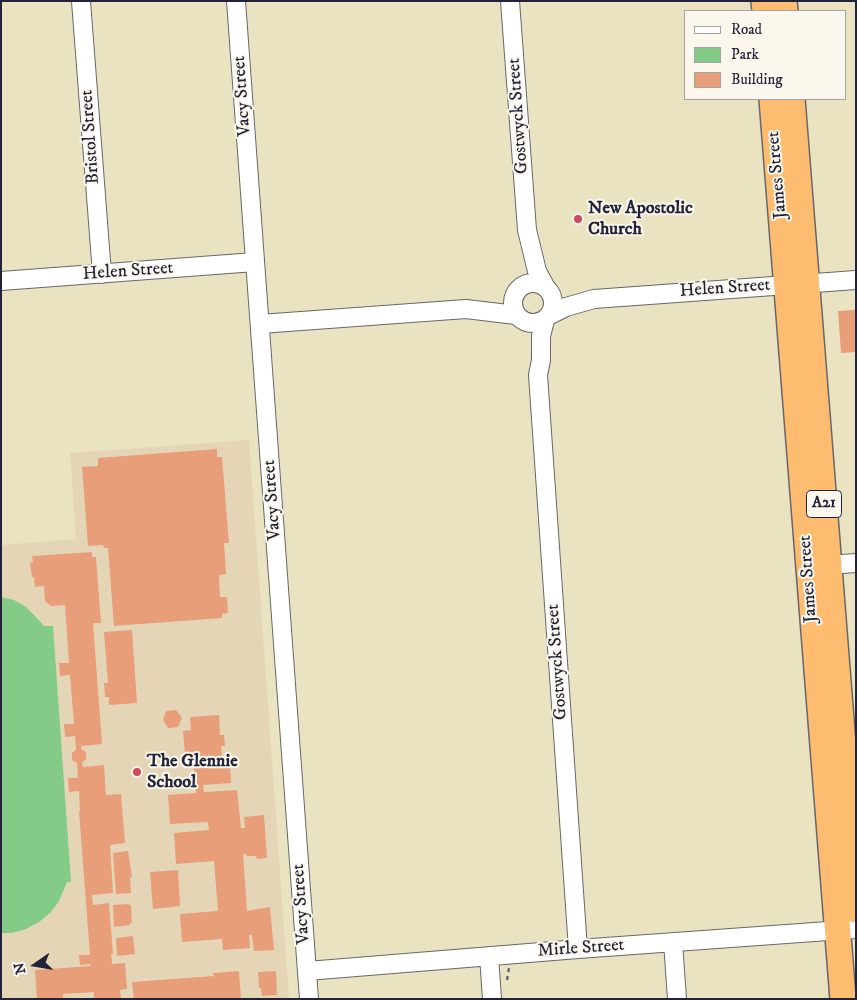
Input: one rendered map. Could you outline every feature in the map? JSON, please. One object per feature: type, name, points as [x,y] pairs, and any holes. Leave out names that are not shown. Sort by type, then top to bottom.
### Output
[{"type":"highway","name":"James Street","points":[[772,100],[797,284],[849,729],[856,910]]},
{"type":"highway","name":"James Street","points":[[792,100],[797,284],[847,930],[843,999]]},
{"type":"street","name":"Bristol Street","points":[[81,1],[102,274]]},
{"type":"street","name":"Vacy Street","points":[[236,1],[309,999]]},
{"type":"street","name":"Gostwyck Street","points":[[510,1],[527,230],[537,272],[547,289]]},
{"type":"street","name":"Gostwyck Street","points":[[518,289],[527,230]]},
{"type":"street","name":"Helen Street","points":[[1,281],[255,262]]},
{"type":"street","name":"Helen Street","points":[[548,318],[566,307],[594,299],[856,280]]},
{"type":"street","points":[[260,324],[466,309],[500,300],[532,283],[547,289],[553,303],[548,318],[533,324],[520,318],[466,309]]},
{"type":"street","points":[[518,289],[512,304],[520,318]]},
{"type":"street","name":"Helen Street","points":[[547,289],[594,299]]},
{"type":"street","name":"Gostwyck Street","points":[[520,318],[529,337],[532,360],[538,375]]},
{"type":"street","name":"Gostwyck Street","points":[[548,318],[541,336],[541,360],[538,375],[578,948]]},
{"type":"street","points":[[829,565],[856,563]]},
{"type":"street","name":"Mirle Street","points":[[307,971],[578,948],[847,930]]},
{"type":"street","points":[[673,942],[677,999]]},
{"type":"street","points":[[489,956],[492,999]]},
{"type":"path","points":[[507,989],[506,979],[510,964],[510,954]]},
{"type":"shaded area","name":"The Glennie School","points":[[249,440],[289,999],[1,999],[1,545],[76,539],[70,453]]},
{"type":"green space","points":[[1,597],[14,600],[26,607],[44,626],[53,626],[71,882],[67,882],[59,901],[50,913],[26,929],[12,933],[1,933]]},
{"type":"building","points":[[855,310],[856,352],[841,353],[838,311]]},
{"type":"building","points":[[217,449],[217,457],[222,457],[229,543],[224,543],[226,574],[219,575],[220,597],[227,597],[228,613],[222,614],[222,618],[114,626],[108,548],[104,548],[103,545],[88,546],[82,467],[98,466],[98,458]]},
{"type":"building","points":[[92,552],[92,557],[96,557],[101,623],[93,623],[102,744],[81,746],[81,749],[86,752],[86,759],[82,763],[83,767],[104,765],[106,795],[121,794],[125,843],[110,845],[113,893],[92,895],[93,905],[109,903],[112,964],[125,963],[127,989],[120,990],[121,999],[94,999],[94,992],[63,994],[63,999],[37,999],[35,970],[91,966],[90,964],[80,965],[79,955],[90,955],[79,791],[69,792],[68,778],[78,778],[77,763],[72,760],[72,753],[76,750],[75,736],[65,737],[64,724],[74,724],[70,675],[60,676],[59,663],[69,663],[65,605],[51,606],[45,601],[44,586],[35,587],[30,563],[33,562],[32,556]]},
{"type":"building","points":[[132,630],[137,703],[109,705],[109,697],[105,697],[104,683],[108,683],[104,632]]},
{"type":"building","points":[[176,710],[182,718],[178,727],[168,728],[163,720],[166,711]]},
{"type":"building","points":[[219,715],[220,735],[224,735],[225,746],[221,746],[223,766],[230,765],[231,783],[203,785],[204,792],[237,790],[241,828],[245,828],[244,817],[264,815],[267,858],[257,859],[256,856],[243,854],[247,911],[270,907],[274,950],[254,951],[252,935],[249,935],[250,948],[223,950],[222,939],[182,942],[180,914],[218,911],[214,861],[176,864],[174,833],[209,830],[208,822],[170,824],[168,795],[196,793],[193,754],[185,754],[183,731],[191,730],[190,717]]},
{"type":"building","points":[[128,851],[132,877],[130,877],[131,893],[116,894],[113,853]]},
{"type":"building","points":[[178,870],[180,906],[153,909],[150,872]]},
{"type":"building","points":[[129,904],[129,906],[131,905],[132,923],[130,925],[114,927],[113,905]]},
{"type":"building","points":[[133,936],[135,954],[117,956],[116,938]]},
{"type":"building","points":[[239,971],[241,999],[134,999],[132,982],[214,976],[213,973]]},
{"type":"building","points":[[276,971],[277,995],[262,996],[261,988],[259,988],[258,972]]},
{"type":"place","name":"New Apostolic Church","points":[[578,219]]},
{"type":"place","name":"The Glennie School","points":[[137,772]]}]
